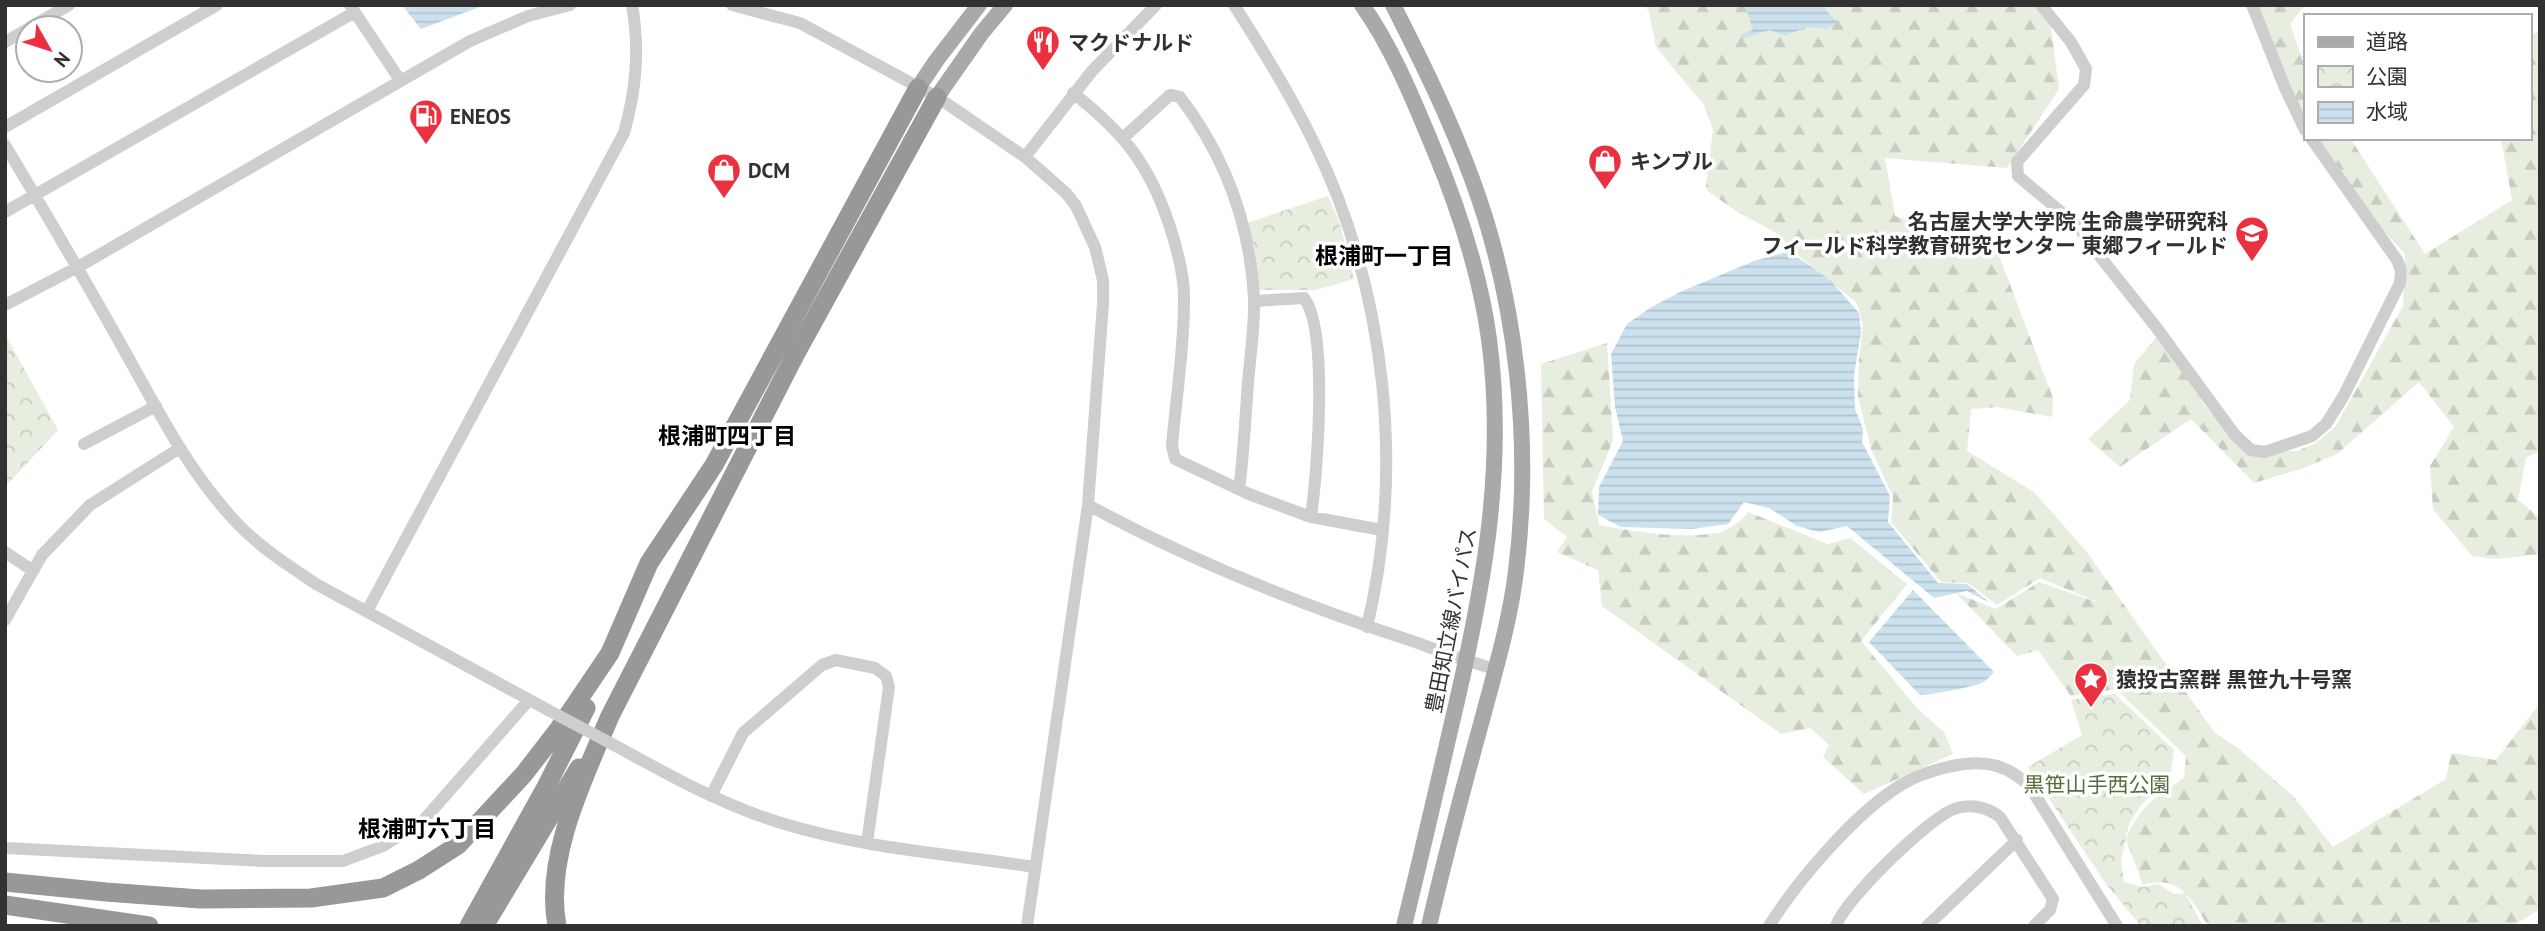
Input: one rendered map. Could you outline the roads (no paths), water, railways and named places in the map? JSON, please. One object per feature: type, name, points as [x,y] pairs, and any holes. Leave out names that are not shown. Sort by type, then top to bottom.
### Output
[{"type":"highway","points":[[469,926],[546,787],[589,702],[649,563],[713,465],[918,88]]},
{"type":"highway","points":[[484,926],[610,716],[795,355],[937,97]]},
{"type":"highway","points":[[5,882],[200,899],[311,898],[383,888],[419,870],[458,845],[524,774],[558,730],[610,653]]},
{"type":"highway","points":[[557,926],[553,904],[555,874],[584,776],[610,716]]},
{"type":"highway","points":[[5,905],[149,926]]},
{"type":"main road","points":[[918,88],[979,5]]},
{"type":"main road","points":[[937,97],[1005,5]]},
{"type":"main road","name":"豊田知立線バイパス","points":[[1362,5],[1374,22],[1417,107],[1449,186],[1471,259],[1489,338],[1494,414],[1492,511],[1479,606],[1404,926]]},
{"type":"main road","points":[[1393,5],[1439,96],[1473,180],[1495,254],[1512,341],[1521,419],[1523,488],[1516,573],[1495,669],[1429,926]]},
{"type":"street","points":[[53,14],[69,5]]},
{"type":"street","points":[[5,127],[217,5]]},
{"type":"street","points":[[5,304],[78,267],[470,41],[508,24],[570,5]]},
{"type":"street","points":[[367,611],[624,133],[638,71],[638,34],[632,5]]},
{"type":"street","points":[[732,5],[800,23],[937,97],[1026,157],[1066,193],[1076,206],[1095,247],[1103,280],[1103,304],[1088,505],[1027,926]]},
{"type":"street","points":[[1026,157],[1091,71],[1156,5]]},
{"type":"street","points":[[1234,5],[1282,82],[1315,145],[1346,219],[1355,250],[1380,371],[1385,441],[1382,530],[1367,627]]},
{"type":"street","points":[[2041,5],[2071,42],[2081,60],[2085,69],[2084,85],[2017,162],[2018,176],[2079,227],[2235,435],[2251,450],[2259,453],[2312,436],[2326,424],[2343,397],[2400,283],[2401,270],[2397,260],[2312,140]]},
{"type":"street","points":[[2252,5],[2304,128]]},
{"type":"street","points":[[5,212],[353,9],[400,80]]},
{"type":"street","points":[[1073,93],[1100,114],[1124,138],[1146,169],[1159,193],[1177,247],[1185,300],[1173,455],[1180,462],[1240,489],[1311,517],[1382,530]]},
{"type":"street","points":[[1124,138],[1170,95],[1180,97],[1210,141],[1229,181],[1247,243],[1254,301],[1240,489]]},
{"type":"street","points":[[5,145],[200,479],[222,507],[260,544],[316,584],[711,796],[776,822],[867,843],[1035,867]]},
{"type":"street","points":[[1254,301],[1304,298],[1312,315],[1320,413],[1311,517]]},
{"type":"street","points":[[84,444],[156,406]]},
{"type":"street","points":[[5,620],[42,555],[90,505],[180,448]]},
{"type":"street","points":[[1088,505],[1209,564],[1367,627],[1495,669]]},
{"type":"street","points":[[5,552],[32,570]]},
{"type":"street","points":[[711,796],[743,733],[811,672],[836,660],[875,668],[886,676],[889,687],[867,843]]},
{"type":"street","points":[[5,848],[264,861],[343,861],[383,846],[422,822],[529,700]]},
{"type":"street","points":[[1769,926],[1780,908],[1821,859],[1857,821],[1892,791],[1917,776],[1974,762],[2000,766],[2021,778],[2030,787],[2117,926]]},
{"type":"street","points":[[1836,926],[1841,914],[1867,883],[1938,818],[1956,808],[1969,806],[1992,811],[2004,822],[2053,899],[2050,910],[2034,926]]},
{"type":"street","points":[[1927,926],[2017,840]]},
{"type":"water","points":[[402,5],[485,5],[421,29]]},
{"type":"water","points":[[1745,5],[1826,5],[1826,10],[1837,22],[1828,29],[1807,27],[1785,36],[1770,30],[1742,39],[1740,35],[1753,30]]},
{"type":"water","points":[[1786,252],[1831,281],[1859,313],[1861,332],[1854,375],[1855,409],[1863,429],[1862,442],[1890,496],[1888,522],[1938,583],[1967,584],[1990,603],[1967,591],[1934,598],[1847,526],[1819,532],[1797,526],[1769,508],[1744,502],[1728,524],[1692,529],[1621,527],[1598,515],[1599,487],[1623,441],[1615,407],[1611,354],[1627,324],[1680,292],[1754,261]]},
{"type":"water","points":[[1913,590],[1994,672],[1985,681],[1961,689],[1920,695],[1869,642]]},
{"type":"place","name":"マクドナルド","points":[[1043,72]]},
{"type":"place","name":"ENEOS","points":[[426,146]]},
{"type":"place","name":"キンブル","points":[[1605,191]]},
{"type":"place","name":"DCM","points":[[724,200]]},
{"type":"place","name":"名古屋大学大学院 生命農学研究科 フィールド科学教育研究センター 東郷フィールド","points":[[2252,263]]},
{"type":"place","name":"猿投古窯群 黒笹九十号窯","points":[[2091,709]]},
{"type":"district","name":"根浦町一丁目","points":[[1384,255]]},
{"type":"district","name":"根浦町四丁目","points":[[727,435]]},
{"type":"district","name":"根浦町六丁目","points":[[427,828]]},
{"type":"park label","name":"黒笹山手西公園","points":[[2097,784]]}]
